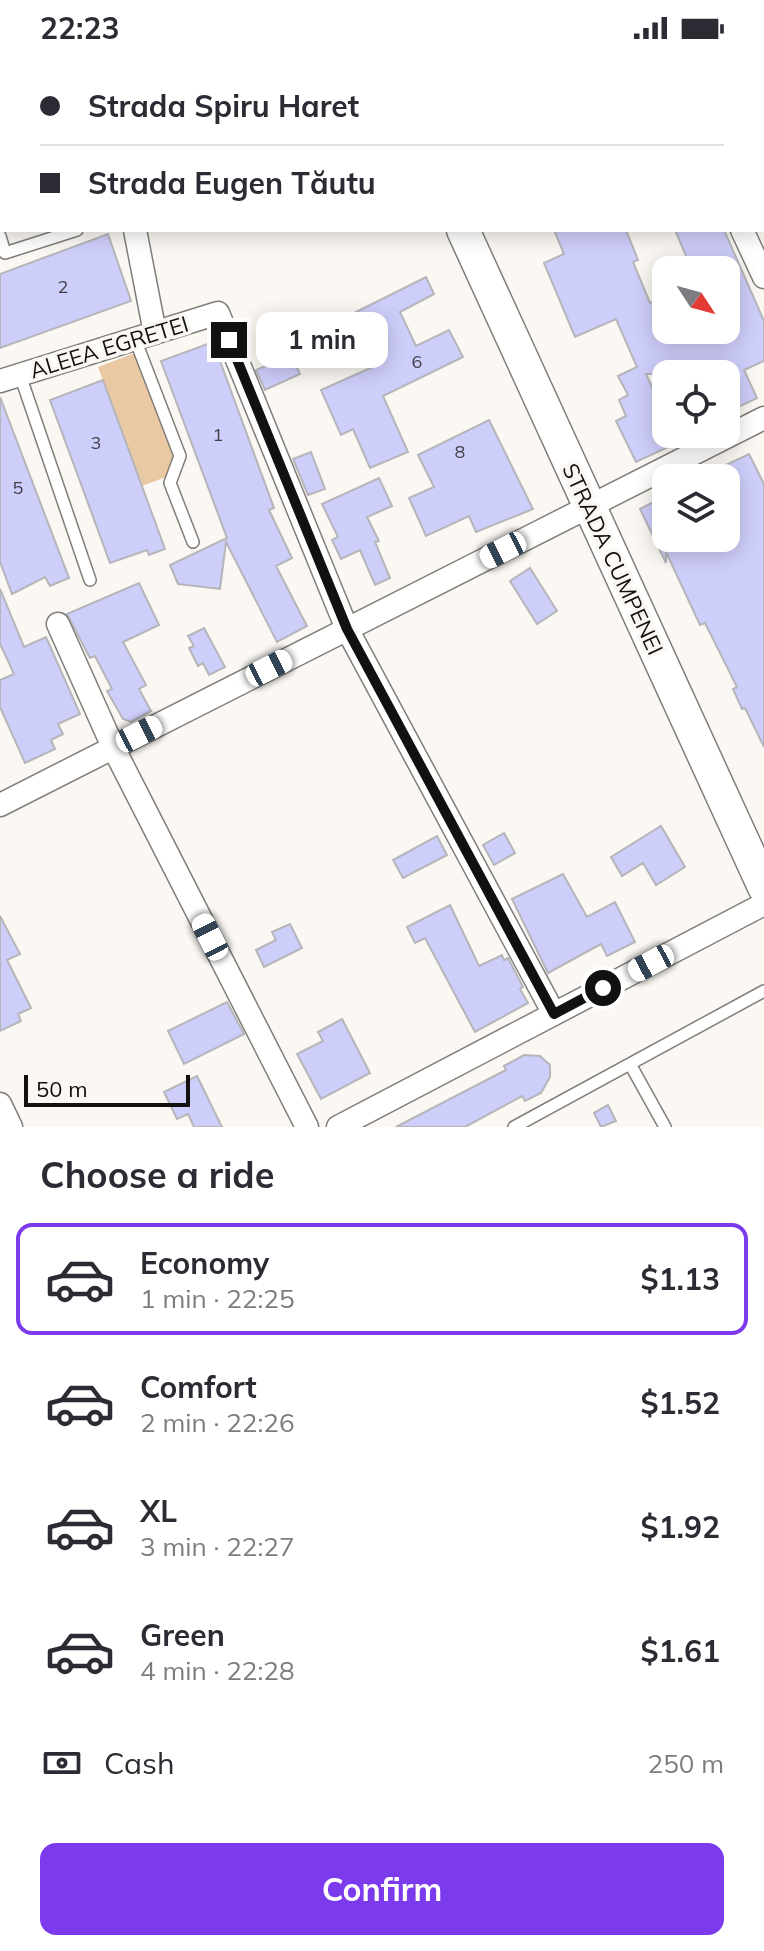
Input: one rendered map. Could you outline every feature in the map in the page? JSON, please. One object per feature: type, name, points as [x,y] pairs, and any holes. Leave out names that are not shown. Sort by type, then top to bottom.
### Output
[{"type":"main road","name":"STRADA CUMPENEI","points":[[464,232],[764,887]]},
{"type":"street","points":[[135,232],[145,336]]},
{"type":"street","points":[[743,232],[764,277]]},
{"type":"street","name":"ALEEA EGRETEI","points":[[10,378],[218,313],[347,629]]},
{"type":"street","points":[[0,805],[764,418]]},
{"type":"street","points":[[58,624],[113,747],[307,1127]]},
{"type":"street","points":[[347,629],[554,1014]]},
{"type":"street","points":[[338,1127],[764,904]]},
{"type":"street","points":[[0,1104],[11,1127]]},
{"type":"lane","points":[[0,236],[5,253],[71,232]]},
{"type":"lane","points":[[145,336],[180,456],[170,483],[193,542]]},
{"type":"lane","points":[[10,378],[90,580]]},
{"type":"lane","points":[[514,1127],[764,991]]},
{"type":"lane","points":[[630,1064],[665,1127]]},
{"type":"shaded area","points":[[135,353],[173,457],[166,477],[142,486],[98,367]]},
{"type":"building","points":[[555,232],[627,232],[638,260],[633,262],[652,302],[652,344],[740,344],[740,266],[764,321],[764,361],[744,370],[757,398],[740,406],[740,360],[652,360],[652,374],[646,374],[652,387],[652,448],[666,448],[636,462],[616,421],[626,416],[619,400],[628,395],[618,376],[637,367],[616,319],[575,337],[544,263],[564,254]]},
{"type":"building","points":[[676,232],[725,232],[735,256],[686,256]]},
{"type":"building","points":[[108,234],[131,301],[0,348],[0,274]]},
{"type":"building","points":[[426,277],[434,294],[400,312],[416,346],[449,330],[463,357],[383,396],[408,452],[370,468],[353,429],[341,435],[321,390],[375,366],[361,336],[367,333],[356,312]]},
{"type":"building","points":[[213,342],[274,508],[269,510],[292,558],[276,566],[307,626],[277,642],[226,542],[220,589],[178,584],[170,565],[227,538],[161,361]]},
{"type":"building","points":[[291,355],[300,374],[265,390],[256,370]]},
{"type":"building","points":[[103,380],[165,549],[149,555],[147,550],[110,563],[50,400]]},
{"type":"building","points":[[0,397],[69,578],[50,586],[45,577],[12,594],[0,562]]},
{"type":"building","points":[[489,420],[533,509],[476,532],[469,516],[426,536],[409,498],[434,487],[418,455]]},
{"type":"building","points":[[311,452],[325,489],[308,495],[293,459]]},
{"type":"building","points":[[749,454],[764,484],[764,747],[745,708],[742,709],[733,689],[737,687],[705,623],[700,625],[666,552],[740,552],[740,464],[728,464]]},
{"type":"building","points":[[379,478],[392,506],[367,517],[379,541],[375,542],[390,578],[375,585],[360,550],[341,559],[332,540],[338,537],[322,504]]},
{"type":"building","points":[[652,503],[652,534],[640,509]]},
{"type":"building","points":[[530,568],[557,611],[537,624],[510,581]]},
{"type":"building","points":[[139,583],[159,625],[123,642],[146,685],[139,689],[151,711],[131,722],[123,719],[107,691],[112,689],[95,656],[90,658],[67,614]]},
{"type":"building","points":[[0,589],[24,647],[46,637],[80,714],[58,724],[63,734],[51,740],[55,749],[25,763],[0,707],[0,680],[14,674],[0,644]]},
{"type":"building","points":[[204,628],[225,667],[209,675],[203,663],[198,666],[189,648],[194,646],[188,636]]},
{"type":"building","points":[[661,826],[685,867],[656,885],[643,863],[622,876],[611,857]]},
{"type":"building","points":[[504,833],[515,853],[494,865],[483,845]]},
{"type":"building","points":[[437,836],[447,855],[403,878],[393,860]]},
{"type":"building","points":[[563,874],[587,917],[615,902],[635,942],[607,956],[601,944],[548,973],[512,899]]},
{"type":"building","points":[[450,905],[479,966],[502,955],[504,960],[508,958],[528,1003],[475,1032],[425,938],[415,943],[407,927]]},
{"type":"building","points":[[0,916],[20,954],[7,960],[31,1008],[18,1014],[21,1021],[0,1031]]},
{"type":"building","points":[[290,924],[302,948],[264,967],[256,950],[276,940],[272,932]]},
{"type":"building","points":[[227,1002],[244,1034],[184,1064],[168,1031]]},
{"type":"building","points":[[342,1019],[370,1073],[321,1099],[297,1054],[323,1041],[318,1032]]},
{"type":"building","points":[[524,1055],[540,1056],[550,1065],[550,1077],[541,1093],[525,1101],[522,1096],[465,1127],[396,1127],[506,1070],[504,1066]]},
{"type":"building","points":[[197,1076],[222,1127],[194,1127],[188,1114],[177,1119],[164,1092]]},
{"type":"building","points":[[608,1105],[616,1121],[601,1127],[594,1113]]},
{"type":"route","points":[[229,340],[347,629],[554,1014],[603,988]]}]
